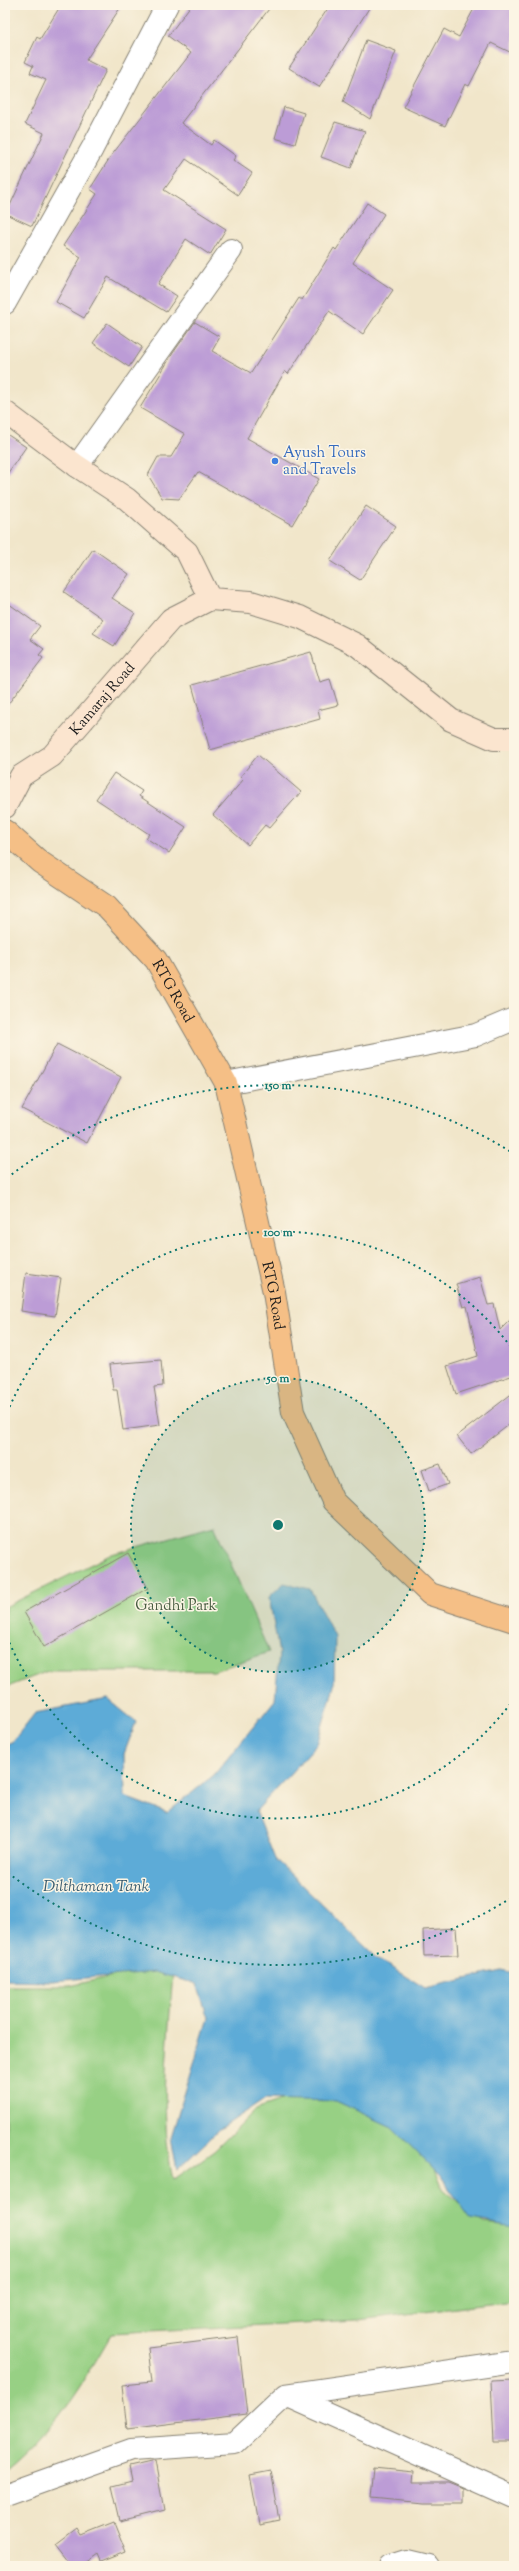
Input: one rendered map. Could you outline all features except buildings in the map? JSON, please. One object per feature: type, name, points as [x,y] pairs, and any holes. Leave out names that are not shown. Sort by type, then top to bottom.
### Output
[{"type":"main road","name":"RTG Road","points":[[5,831],[40,862],[107,907],[156,960],[226,1083],[274,1292],[293,1412],[333,1501],[430,1594],[514,1621]]},
{"type":"street","points":[[5,303],[92,149],[167,5]]},
{"type":"street","points":[[77,466],[231,250]]},
{"type":"street","points":[[5,412],[77,466],[127,499],[187,552],[210,599],[251,602],[300,617],[357,644],[451,720],[494,739],[514,739]]},
{"type":"street","name":"Kamaraj Road","points":[[5,807],[21,776],[52,756],[171,619],[210,599]]},
{"type":"street","points":[[226,1083],[476,1035],[514,1019]]},
{"type":"street","points":[[5,2495],[131,2450],[235,2443],[286,2395],[514,2362]]},
{"type":"street","points":[[286,2395],[514,2497]]},
{"type":"street","points":[[391,2566],[407,2561],[428,2566]]},
{"type":"green space","name":"Gandhi Park","points":[[214,1525],[269,1652],[214,1671],[48,1671],[5,1688],[5,1607],[112,1554]]},
{"type":"green space","points":[[138,1970],[173,1970],[167,2049],[165,2102],[166,2128],[173,2180],[214,2151],[256,2109],[310,2090],[419,2132],[441,2187],[483,2223],[514,2226],[514,2301],[358,2320],[112,2333],[89,2372],[52,2425],[22,2457],[5,2472],[5,1986],[70,1986]]},
{"type":"water","name":"Dilthaman Tank","points":[[284,1583],[310,1589],[335,1637],[334,1686],[317,1744],[256,1811],[275,1859],[377,1958],[425,1988],[501,1971],[514,1974],[514,2227],[471,2219],[440,2176],[392,2127],[336,2101],[265,2099],[220,2129],[177,2170],[171,2137],[208,2018],[197,1984],[154,1972],[52,1981],[5,1980],[5,1745],[13,1741],[35,1713],[108,1699],[136,1722],[124,1754],[125,1797],[167,1813],[214,1775],[275,1700],[279,1653],[269,1597]]},
{"type":"place","name":"Ayush Tours and Travels","points":[[275,461]]}]
